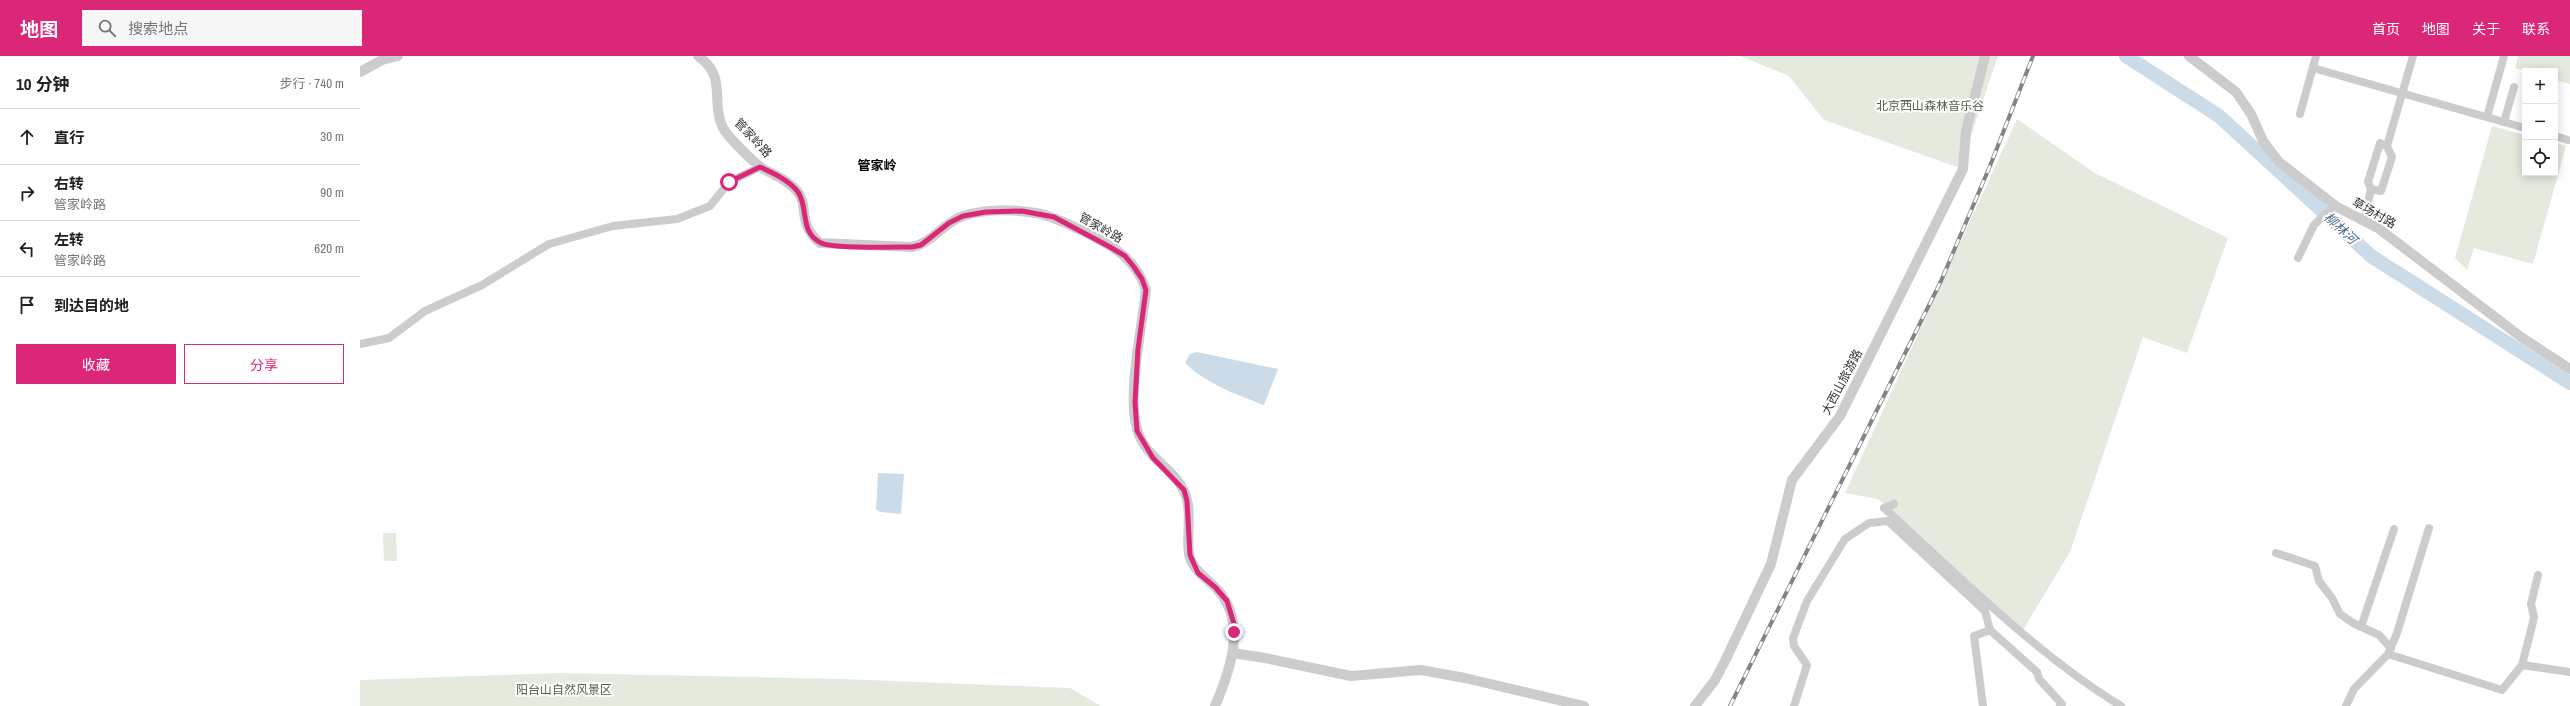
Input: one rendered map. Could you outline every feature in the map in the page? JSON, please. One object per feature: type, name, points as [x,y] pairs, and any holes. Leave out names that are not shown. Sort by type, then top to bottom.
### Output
[{"type":"street","points":[[360,72],[382,60],[398,56]]},
{"type":"street","name":"管家岭路","points":[[698,56],[708,63],[713,72],[718,88],[723,128],[760,167],[791,185],[798,193],[804,222],[810,234],[826,245],[912,247],[921,245],[949,223],[963,216],[986,212],[1018,211],[1054,217],[1125,256],[1142,279],[1146,290],[1137,370],[1135,408],[1137,431],[1153,458],[1184,490],[1187,501],[1190,555],[1198,573],[1215,587],[1227,601],[1234,624],[1233,653],[1215,706]]},
{"type":"street","name":"大西山旅游路","points":[[1695,706],[1715,680],[1771,564],[1792,480],[1840,416],[1963,169],[1966,131],[1985,56]]},
{"type":"street","name":"草场村路","points":[[2189,56],[2236,92],[2251,114],[2263,141],[2279,162],[2333,207],[2364,220],[2378,228],[2521,336],[2570,369]]},
{"type":"street","points":[[2300,114],[2316,56]]},
{"type":"street","points":[[2371,188],[2381,191],[2392,157],[2387,146],[2412,56]]},
{"type":"street","points":[[2487,117],[2504,56]]},
{"type":"street","points":[[2313,68],[2522,127]]},
{"type":"street","points":[[2504,122],[2514,87]]},
{"type":"street","points":[[2558,137],[2568,140]]},
{"type":"street","points":[[2364,220],[2371,188],[2368,182],[2380,143],[2387,146]]},
{"type":"street","points":[[360,344],[368,344],[389,338],[425,311],[482,285],[549,244],[613,226],[677,219],[710,206],[729,182],[760,167]]},
{"type":"street","points":[[2298,258],[2314,225],[2333,207]]},
{"type":"street","points":[[1894,504],[1884,508],[2018,629],[2088,686],[2121,706]]},
{"type":"street","points":[[1794,706],[1807,665],[1794,646],[1792,638],[1807,601],[1845,539],[1869,523],[1888,521],[1985,611],[1990,630],[2037,672],[2039,679],[2062,704],[2060,706]]},
{"type":"street","points":[[2346,706],[2354,690],[2389,651],[2428,528]]},
{"type":"street","points":[[2361,627],[2394,529]]},
{"type":"street","points":[[2276,553],[2315,566],[2319,581],[2332,598],[2340,614],[2361,627],[2384,638],[2389,651],[2502,690],[2522,665],[2534,617],[2531,604],[2538,575]]},
{"type":"street","points":[[1983,706],[1974,636],[1990,630]]},
{"type":"street","points":[[1233,653],[1265,658],[1351,676],[1421,670],[1465,678],[1584,706]]},
{"type":"street","points":[[2522,665],[2570,672]]},
{"type":"green space","name":"北京西山森林音乐谷","points":[[1740,56],[1998,56],[1960,168],[1824,120],[1789,76]]},
{"type":"green space","points":[[2518,56],[2570,56],[2570,84],[2558,81],[2558,68],[2522,68],[2522,70],[2515,68]]},
{"type":"green space","points":[[2017,119],[2095,173],[2228,238],[2187,353],[2143,337],[2070,552],[2023,630],[1878,499],[1845,493]]},
{"type":"green space","points":[[2492,126],[2522,134],[2522,176],[2558,176],[2533,264],[2474,248],[2467,270],[2455,258]]},
{"type":"green space","points":[[2558,144],[2566,146],[2558,175]]},
{"type":"green space","points":[[383,533],[396,533],[397,561],[384,561]]},
{"type":"green space","name":"阳台山自然风景区","points":[[559,673],[842,679],[1070,688],[1101,706],[360,706],[360,680]]},
{"type":"water","points":[[1197,352],[1278,369],[1264,405],[1212,383],[1185,363],[1190,354]]},
{"type":"water","points":[[878,473],[904,474],[901,514],[880,512],[876,509]]},
{"type":"waterway","name":"柳林河","points":[[2126,56],[2219,116],[2371,256],[2570,383]]},
{"type":"railway","points":[[1730,706],[1941,281],[1990,166],[2033,56]]},
{"type":"district","name":"管家岭","points":[[877,165]]},
{"type":"route","points":[[729,182],[760,167],[778,176],[791,185],[798,193],[804,222],[810,234],[826,245],[912,247],[921,245],[949,223],[963,216],[986,212],[1018,211],[1054,217],[1125,256],[1142,279],[1146,290],[1138,349],[1135,402],[1135,420],[1137,431],[1153,458],[1184,490],[1187,501],[1190,555],[1198,573],[1215,587],[1227,601],[1234,624],[1234,632]]}]
